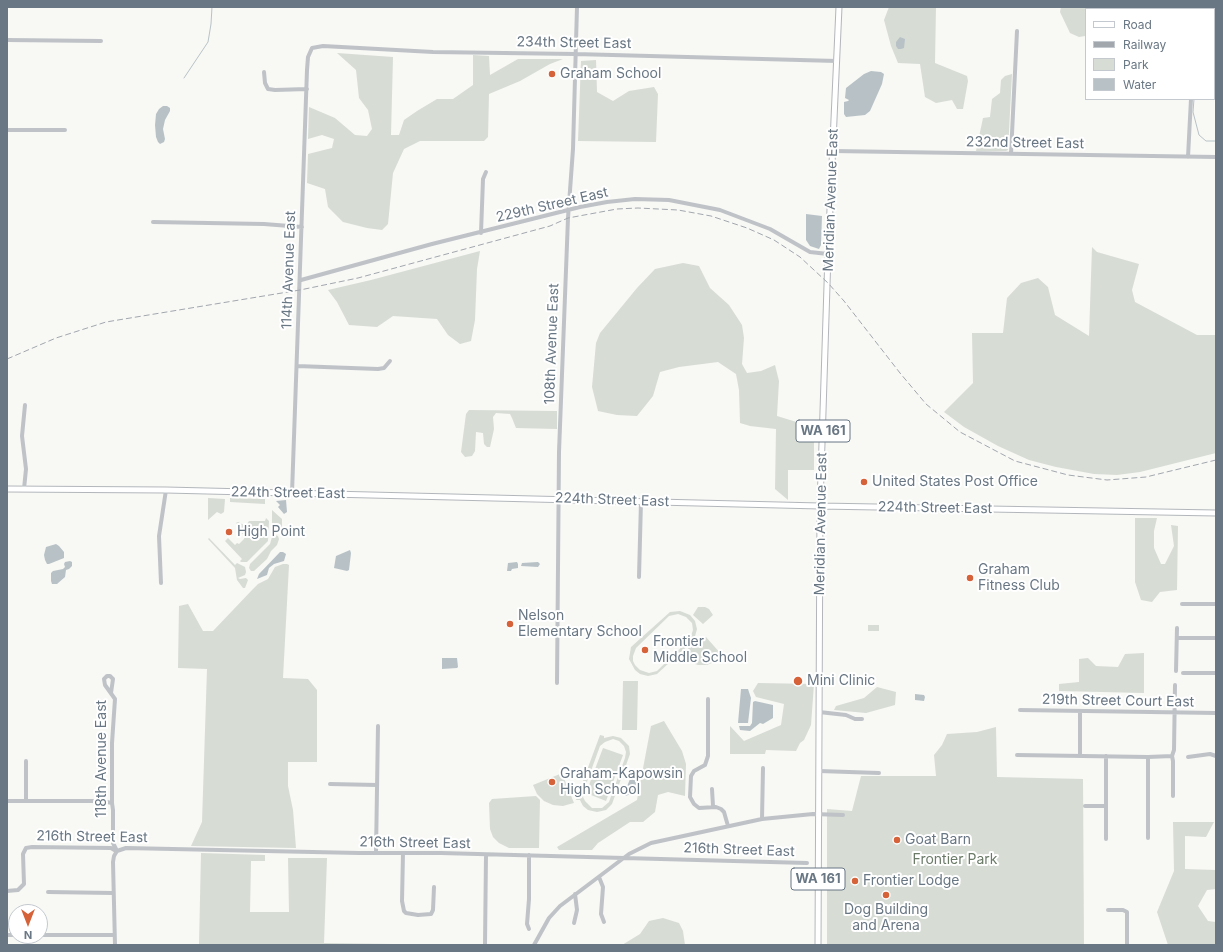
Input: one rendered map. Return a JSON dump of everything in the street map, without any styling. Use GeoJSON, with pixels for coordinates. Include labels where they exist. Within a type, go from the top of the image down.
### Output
{"type":"FeatureCollection","features":[{"type":"Feature","properties":{"kind":"main road","name":"Meridian Avenue East"},"geometry":{"type":"LineString","coordinates":[[818,945],[820,506],[828,254],[839,7]]}},
{"type":"Feature","properties":{"kind":"main road","name":"224th Street East"},"geometry":{"type":"LineString","coordinates":[[7,489],[166,490],[820,506],[1216,513]]}},
{"type":"Feature","properties":{"kind":"street","name":"108th Avenue East"},"geometry":{"type":"LineString","coordinates":[[557,683],[560,420],[573,149],[577,7]]}},
{"type":"Feature","properties":{"kind":"street"},"geometry":{"type":"LineString","coordinates":[[1011,154],[1017,31]]}},
{"type":"Feature","properties":{"kind":"street"},"geometry":{"type":"LineString","coordinates":[[7,40],[101,41]]}},
{"type":"Feature","properties":{"kind":"street","name":"234th Street East"},"geometry":{"type":"LineString","coordinates":[[312,48],[323,46],[433,52],[837,61]]}},
{"type":"Feature","properties":{"kind":"street","name":"114th Avenue East"},"geometry":{"type":"LineString","coordinates":[[292,493],[308,57],[312,48]]}},
{"type":"Feature","properties":{"kind":"street"},"geometry":{"type":"LineString","coordinates":[[264,72],[265,83],[268,88],[275,90],[307,89]]}},
{"type":"Feature","properties":{"kind":"street"},"geometry":{"type":"LineString","coordinates":[[1188,157],[1191,100]]}},
{"type":"Feature","properties":{"kind":"street"},"geometry":{"type":"LineString","coordinates":[[7,130],[65,130]]}},
{"type":"Feature","properties":{"kind":"street","name":"232nd Street East"},"geometry":{"type":"LineString","coordinates":[[833,151],[1216,157]]}},
{"type":"Feature","properties":{"kind":"street"},"geometry":{"type":"LineString","coordinates":[[481,233],[483,179],[486,172]]}},
{"type":"Feature","properties":{"kind":"street","name":"229th Street East"},"geometry":{"type":"LineString","coordinates":[[301,280],[432,244],[569,210],[607,202],[635,199],[689,203],[720,210],[736,215],[780,234],[810,252],[828,254]]}},
{"type":"Feature","properties":{"kind":"street"},"geometry":{"type":"LineString","coordinates":[[153,222],[264,224],[302,227]]}},
{"type":"Feature","properties":{"kind":"street"},"geometry":{"type":"LineString","coordinates":[[297,366],[378,369],[384,368],[390,362]]}},
{"type":"Feature","properties":{"kind":"street"},"geometry":{"type":"LineString","coordinates":[[24,489],[26,469],[22,436],[25,405]]}},
{"type":"Feature","properties":{"kind":"street"},"geometry":{"type":"LineString","coordinates":[[161,583],[159,536],[166,490]]}},
{"type":"Feature","properties":{"kind":"street"},"geometry":{"type":"LineString","coordinates":[[639,577],[641,501]]}},
{"type":"Feature","properties":{"kind":"street"},"geometry":{"type":"LineString","coordinates":[[1182,604],[1216,604]]}},
{"type":"Feature","properties":{"kind":"street"},"geometry":{"type":"LineString","coordinates":[[1176,671],[1177,628]]}},
{"type":"Feature","properties":{"kind":"street"},"geometry":{"type":"LineString","coordinates":[[1177,638],[1216,638]]}},
{"type":"Feature","properties":{"kind":"street"},"geometry":{"type":"LineString","coordinates":[[1183,673],[1216,673]]}},
{"type":"Feature","properties":{"kind":"street"},"geometry":{"type":"LineString","coordinates":[[1173,796],[1172,756],[1174,750],[1175,685]]}},
{"type":"Feature","properties":{"kind":"street","name":"118th Avenue East"},"geometry":{"type":"LineString","coordinates":[[111,693],[115,699],[112,743],[113,843],[117,851],[114,856],[115,945]]}},
{"type":"Feature","properties":{"kind":"street"},"geometry":{"type":"LineString","coordinates":[[708,699],[707,760],[703,767],[692,773],[689,789],[690,797],[694,804],[702,808],[713,806],[721,809],[724,812],[728,826]]}},
{"type":"Feature","properties":{"kind":"street","name":"219th Street Court East"},"geometry":{"type":"LineString","coordinates":[[1020,710],[1216,713]]}},
{"type":"Feature","properties":{"kind":"street"},"geometry":{"type":"LineString","coordinates":[[1080,711],[1080,756]]}},
{"type":"Feature","properties":{"kind":"street"},"geometry":{"type":"LineString","coordinates":[[819,712],[846,714],[855,719],[862,719]]}},
{"type":"Feature","properties":{"kind":"street"},"geometry":{"type":"LineString","coordinates":[[376,853],[378,726]]}},
{"type":"Feature","properties":{"kind":"street"},"geometry":{"type":"LineString","coordinates":[[1188,757],[1210,754],[1216,756]]}},
{"type":"Feature","properties":{"kind":"street"},"geometry":{"type":"LineString","coordinates":[[1017,755],[1172,756]]}},
{"type":"Feature","properties":{"kind":"street"},"geometry":{"type":"LineString","coordinates":[[1106,756],[1106,839]]}},
{"type":"Feature","properties":{"kind":"street"},"geometry":{"type":"LineString","coordinates":[[1148,757],[1148,838]]}},
{"type":"Feature","properties":{"kind":"street"},"geometry":{"type":"LineString","coordinates":[[26,761],[26,801]]}},
{"type":"Feature","properties":{"kind":"street"},"geometry":{"type":"LineString","coordinates":[[762,819],[763,768]]}},
{"type":"Feature","properties":{"kind":"street"},"geometry":{"type":"LineString","coordinates":[[819,771],[879,773]]}},
{"type":"Feature","properties":{"kind":"street"},"geometry":{"type":"LineString","coordinates":[[330,784],[377,785]]}},
{"type":"Feature","properties":{"kind":"street"},"geometry":{"type":"LineString","coordinates":[[712,790],[713,806]]}},
{"type":"Feature","properties":{"kind":"street"},"geometry":{"type":"LineString","coordinates":[[7,801],[112,803]]}},
{"type":"Feature","properties":{"kind":"street"},"geometry":{"type":"LineString","coordinates":[[1085,806],[1105,806]]}},
{"type":"Feature","properties":{"kind":"street"},"geometry":{"type":"LineString","coordinates":[[534,945],[549,918],[560,906],[625,858],[641,848],[657,841],[762,819],[818,813],[843,815]]}},
{"type":"Feature","properties":{"kind":"street","name":"216th Street East"},"geometry":{"type":"LineString","coordinates":[[7,891],[18,890],[24,884],[24,854],[25,850],[32,847],[112,848],[117,851],[126,848],[807,863]]}},
{"type":"Feature","properties":{"kind":"street"},"geometry":{"type":"LineString","coordinates":[[402,853],[402,901],[404,911],[406,913],[418,915],[431,914],[433,910],[434,887]]}},
{"type":"Feature","properties":{"kind":"street"},"geometry":{"type":"LineString","coordinates":[[485,945],[486,855]]}},
{"type":"Feature","properties":{"kind":"street"},"geometry":{"type":"LineString","coordinates":[[529,856],[529,899],[527,924],[529,929]]}},
{"type":"Feature","properties":{"kind":"street"},"geometry":{"type":"LineString","coordinates":[[599,877],[603,887],[601,914],[604,922]]}},
{"type":"Feature","properties":{"kind":"street"},"geometry":{"type":"LineString","coordinates":[[48,892],[114,893]]}},
{"type":"Feature","properties":{"kind":"street"},"geometry":{"type":"LineString","coordinates":[[574,923],[577,910],[575,894]]}},
{"type":"Feature","properties":{"kind":"street"},"geometry":{"type":"LineString","coordinates":[[1108,910],[1123,910],[1127,912],[1127,945]]}},
{"type":"Feature","properties":{"kind":"street"},"geometry":{"type":"LineString","coordinates":[[48,935],[114,935]]}},
{"type":"Feature","properties":{"kind":"green space"},"geometry":{"type":"Polygon","coordinates":[[[889,7],[936,7],[935,63],[967,76],[968,81],[963,109],[957,109],[952,100],[936,103],[925,97],[920,64],[898,63],[891,46],[884,20],[889,7]]]}},
{"type":"Feature","properties":{"kind":"green space"},"geometry":{"type":"Polygon","coordinates":[[[1061,7],[1116,7],[1085,8],[1085,36],[1079,37],[1070,33],[1060,12],[1061,7]]]}},
{"type":"Feature","properties":{"kind":"green space"},"geometry":{"type":"Polygon","coordinates":[[[337,53],[393,57],[391,135],[399,135],[404,120],[417,111],[437,99],[453,99],[473,85],[473,55],[489,56],[490,75],[518,59],[563,59],[550,64],[520,81],[489,94],[488,137],[484,141],[420,141],[404,149],[393,173],[388,224],[382,230],[343,222],[328,207],[325,189],[307,183],[308,154],[332,148],[334,139],[322,135],[308,139],[309,107],[335,118],[355,135],[367,136],[372,129],[368,110],[359,98],[356,70],[337,53]]]}},
{"type":"Feature","properties":{"kind":"green space"},"geometry":{"type":"Polygon","coordinates":[[[596,60],[597,92],[613,101],[629,91],[654,87],[658,94],[656,142],[578,141],[581,61],[596,60]]]}},
{"type":"Feature","properties":{"kind":"green space"},"geometry":{"type":"Polygon","coordinates":[[[1012,74],[1008,150],[976,151],[983,118],[990,117],[992,99],[1000,93],[1001,80],[1005,76],[1012,74]]]}},
{"type":"Feature","properties":{"kind":"green space"},"geometry":{"type":"Polygon","coordinates":[[[1092,247],[1097,252],[1139,264],[1132,290],[1135,302],[1197,335],[1216,335],[1216,453],[1140,472],[1117,475],[1094,474],[1029,460],[998,446],[964,427],[944,412],[973,383],[972,333],[1003,333],[1007,298],[1021,283],[1038,278],[1048,287],[1055,315],[1089,336],[1092,247]]]}},
{"type":"Feature","properties":{"kind":"green space"},"geometry":{"type":"Polygon","coordinates":[[[480,251],[477,269],[475,320],[471,341],[460,344],[448,335],[437,319],[393,316],[377,327],[349,325],[337,302],[328,290],[371,280],[480,251]]]}},
{"type":"Feature","properties":{"kind":"green space"},"geometry":{"type":"Polygon","coordinates":[[[683,263],[699,266],[710,288],[729,305],[742,325],[744,338],[742,364],[747,373],[761,371],[775,365],[779,381],[777,416],[803,424],[814,436],[814,470],[788,470],[788,500],[775,489],[776,429],[750,426],[740,423],[739,390],[736,374],[718,362],[679,367],[660,372],[653,396],[637,416],[617,415],[598,411],[592,387],[596,343],[600,333],[637,288],[655,269],[683,263]]]}},
{"type":"Feature","properties":{"kind":"green space"},"geometry":{"type":"Polygon","coordinates":[[[469,410],[557,411],[557,429],[516,428],[510,414],[496,413],[493,417],[494,429],[490,447],[487,447],[484,444],[483,433],[476,432],[475,451],[472,456],[465,457],[461,452],[466,414],[469,410]]]}},
{"type":"Feature","properties":{"kind":"green space"},"geometry":{"type":"Polygon","coordinates":[[[208,498],[225,499],[224,512],[221,514],[217,512],[208,520],[208,498]]]}},
{"type":"Feature","properties":{"kind":"green space"},"geometry":{"type":"Polygon","coordinates":[[[230,498],[265,499],[265,504],[230,502],[230,498]]]}},
{"type":"Feature","properties":{"kind":"green space"},"geometry":{"type":"Polygon","coordinates":[[[272,510],[282,519],[282,531],[280,532],[275,532],[272,530],[272,510]]]}},
{"type":"Feature","properties":{"kind":"green space"},"geometry":{"type":"Polygon","coordinates":[[[266,518],[269,521],[268,541],[247,562],[241,562],[240,561],[242,559],[225,541],[228,538],[235,545],[237,543],[239,544],[244,539],[245,535],[241,533],[242,530],[236,523],[238,522],[244,525],[249,521],[265,521],[266,518]]]}},
{"type":"Feature","properties":{"kind":"green space"},"geometry":{"type":"Polygon","coordinates":[[[1135,518],[1157,518],[1154,531],[1154,548],[1161,564],[1165,564],[1174,546],[1171,525],[1178,526],[1177,590],[1160,592],[1152,602],[1141,600],[1135,582],[1135,518]]]}},
{"type":"Feature","properties":{"kind":"green space"},"geometry":{"type":"Polygon","coordinates":[[[275,535],[278,536],[279,539],[277,545],[271,551],[267,559],[254,571],[251,571],[249,568],[250,564],[270,544],[272,537],[275,535]]]}},
{"type":"Feature","properties":{"kind":"green space"},"geometry":{"type":"Polygon","coordinates":[[[209,538],[235,565],[237,563],[245,567],[245,575],[238,578],[246,578],[248,580],[245,588],[243,588],[237,580],[235,568],[208,539],[209,538]]]}},
{"type":"Feature","properties":{"kind":"green space"},"geometry":{"type":"Polygon","coordinates":[[[283,564],[289,565],[283,678],[308,679],[317,690],[317,762],[288,762],[288,786],[293,810],[296,848],[191,846],[202,822],[207,669],[178,668],[179,606],[188,604],[203,631],[213,631],[258,584],[268,579],[275,567],[283,564]]]}},
{"type":"Feature","properties":{"kind":"green space"},"geometry":{"type":"Polygon","coordinates":[[[698,607],[705,607],[709,609],[713,615],[703,624],[693,615],[698,607]]]}},
{"type":"Feature","properties":{"kind":"green space"},"geometry":{"type":"Polygon","coordinates":[[[680,611],[690,615],[695,621],[697,629],[694,640],[657,674],[648,676],[640,674],[635,670],[629,659],[631,647],[670,612],[680,611]],[[678,614],[669,616],[636,648],[633,661],[640,670],[649,673],[657,671],[690,639],[693,630],[692,623],[686,617],[678,614]]]}},
{"type":"Feature","properties":{"kind":"green space"},"geometry":{"type":"Polygon","coordinates":[[[868,625],[879,625],[879,631],[868,631],[868,625]]]}},
{"type":"Feature","properties":{"kind":"green space"},"geometry":{"type":"Polygon","coordinates":[[[701,637],[706,637],[721,654],[714,662],[707,665],[698,665],[689,662],[681,655],[701,637]]]}},
{"type":"Feature","properties":{"kind":"green space"},"geometry":{"type":"Polygon","coordinates":[[[1144,653],[1144,693],[1059,691],[1059,684],[1079,682],[1079,659],[1088,658],[1096,666],[1118,667],[1125,654],[1144,653]]]}},
{"type":"Feature","properties":{"kind":"green space"},"geometry":{"type":"Polygon","coordinates":[[[623,681],[638,681],[637,730],[622,730],[623,681]]]}},
{"type":"Feature","properties":{"kind":"green space"},"geometry":{"type":"Polygon","coordinates":[[[758,683],[814,684],[811,725],[804,740],[800,743],[796,751],[766,750],[765,754],[730,754],[730,726],[744,741],[781,725],[784,704],[756,697],[753,691],[758,683]]]}},
{"type":"Feature","properties":{"kind":"green space"},"geometry":{"type":"Polygon","coordinates":[[[877,687],[896,692],[895,705],[866,713],[834,710],[836,706],[864,698],[877,687]]]}},
{"type":"Feature","properties":{"kind":"green space"},"geometry":{"type":"Polygon","coordinates":[[[664,721],[682,751],[686,764],[685,796],[668,792],[658,795],[655,812],[643,822],[630,822],[598,843],[592,850],[559,850],[557,847],[637,800],[651,726],[664,721]]]}},
{"type":"Feature","properties":{"kind":"green space","name":"Frontier Park"},"geometry":{"type":"Polygon","coordinates":[[[996,727],[997,777],[1083,779],[1084,945],[827,945],[827,809],[852,811],[861,776],[936,776],[934,755],[942,745],[947,734],[977,732],[996,727]]]}},
{"type":"Feature","properties":{"kind":"green space"},"geometry":{"type":"Polygon","coordinates":[[[600,735],[604,736],[604,738],[613,736],[621,738],[629,746],[630,754],[612,804],[606,810],[597,812],[588,810],[583,806],[580,800],[576,800],[600,735]],[[613,739],[600,746],[584,790],[583,797],[592,808],[602,808],[609,802],[626,752],[624,746],[619,741],[613,739]]]}},
{"type":"Feature","properties":{"kind":"green space"},"geometry":{"type":"Polygon","coordinates":[[[603,748],[623,755],[606,801],[586,793],[603,748]]]}},
{"type":"Feature","properties":{"kind":"green space"},"geometry":{"type":"Polygon","coordinates":[[[560,774],[563,776],[574,803],[563,806],[553,805],[544,801],[537,794],[533,785],[560,774]]]}},
{"type":"Feature","properties":{"kind":"green space"},"geometry":{"type":"Polygon","coordinates":[[[536,796],[540,800],[539,848],[509,848],[499,843],[493,837],[490,829],[489,803],[492,799],[536,796]]]}},
{"type":"Feature","properties":{"kind":"green space"},"geometry":{"type":"Polygon","coordinates":[[[1173,822],[1214,822],[1206,837],[1185,836],[1185,869],[1216,870],[1216,889],[1207,890],[1198,906],[1208,921],[1216,922],[1216,945],[1168,945],[1157,912],[1174,871],[1173,822]]]}},
{"type":"Feature","properties":{"kind":"green space"},"geometry":{"type":"Polygon","coordinates":[[[201,853],[265,855],[265,861],[251,861],[250,912],[289,912],[288,858],[327,858],[324,943],[463,945],[199,945],[201,853]]]}},
{"type":"Feature","properties":{"kind":"green space"},"geometry":{"type":"Polygon","coordinates":[[[663,918],[679,923],[683,931],[685,945],[622,945],[640,934],[649,921],[663,918]]]}},
{"type":"Feature","properties":{"kind":"water"},"geometry":{"type":"Polygon","coordinates":[[[900,37],[905,39],[904,48],[898,49],[896,42],[900,37]]]}},
{"type":"Feature","properties":{"kind":"water"},"geometry":{"type":"Polygon","coordinates":[[[871,71],[881,72],[884,74],[882,84],[870,111],[865,115],[846,117],[844,114],[844,102],[849,100],[845,98],[846,88],[864,74],[871,71]]]}},
{"type":"Feature","properties":{"kind":"water"},"geometry":{"type":"Polygon","coordinates":[[[163,106],[170,108],[170,111],[165,120],[163,129],[165,139],[164,142],[160,144],[156,137],[155,125],[156,114],[163,106]]]}},
{"type":"Feature","properties":{"kind":"water"},"geometry":{"type":"Polygon","coordinates":[[[806,214],[822,216],[821,245],[819,249],[810,246],[806,240],[806,214]]]}},
{"type":"Feature","properties":{"kind":"water"},"geometry":{"type":"Polygon","coordinates":[[[286,500],[287,512],[284,514],[278,507],[280,505],[276,501],[286,500]]]}},
{"type":"Feature","properties":{"kind":"water"},"geometry":{"type":"Polygon","coordinates":[[[56,544],[64,552],[64,558],[47,564],[44,555],[46,547],[56,544]]]}},
{"type":"Feature","properties":{"kind":"water"},"geometry":{"type":"Polygon","coordinates":[[[350,550],[349,570],[347,571],[334,568],[336,556],[350,550]]]}},
{"type":"Feature","properties":{"kind":"water"},"geometry":{"type":"Polygon","coordinates":[[[280,552],[286,554],[284,561],[274,564],[269,568],[267,575],[257,579],[259,574],[280,552]]]}},
{"type":"Feature","properties":{"kind":"water"},"geometry":{"type":"Polygon","coordinates":[[[65,562],[72,562],[72,566],[66,570],[65,577],[57,584],[52,584],[51,573],[53,571],[63,569],[65,567],[65,562]]]}},
{"type":"Feature","properties":{"kind":"water"},"geometry":{"type":"Polygon","coordinates":[[[517,562],[518,568],[507,571],[508,563],[517,562]]]}},
{"type":"Feature","properties":{"kind":"water"},"geometry":{"type":"Polygon","coordinates":[[[538,562],[540,564],[538,567],[521,566],[522,563],[538,562]]]}},
{"type":"Feature","properties":{"kind":"water"},"geometry":{"type":"Polygon","coordinates":[[[442,658],[457,658],[458,667],[442,669],[442,658]]]}},
{"type":"Feature","properties":{"kind":"water"},"geometry":{"type":"Polygon","coordinates":[[[741,689],[748,689],[751,698],[748,723],[738,723],[741,689]]]}},
{"type":"Feature","properties":{"kind":"water"},"geometry":{"type":"Polygon","coordinates":[[[915,694],[924,695],[924,701],[915,700],[915,694]]]}},
{"type":"Feature","properties":{"kind":"water"},"geometry":{"type":"Polygon","coordinates":[[[755,701],[773,705],[773,718],[763,724],[760,723],[750,731],[740,730],[739,726],[750,726],[752,723],[753,702],[755,701]]]}},
{"type":"Feature","properties":{"kind":"water"},"geometry":{"type":"Polygon","coordinates":[[[634,769],[636,770],[636,791],[626,796],[624,794],[634,769]]]}},
{"type":"Feature","properties":{"kind":"waterway"},"geometry":{"type":"LineString","coordinates":[[184,78],[208,42],[212,7]]}},
{"type":"Feature","properties":{"kind":"waterway"},"geometry":{"type":"LineString","coordinates":[[1194,100],[1193,112],[1199,135],[1206,141],[1216,141]]}},
{"type":"Feature","properties":{"kind":"railway"},"geometry":{"type":"LineString","coordinates":[[7,359],[56,338],[106,322],[300,290],[358,278],[550,226],[568,218],[617,209],[638,208],[678,210],[711,216],[747,228],[774,240],[800,257],[828,283],[844,301],[926,404],[960,432],[1015,461],[1068,475],[1107,480],[1146,477],[1216,460]]}},
{"type":"Feature","properties":{"kind":"place","name":"Graham School"},"geometry":{"type":"Point","coordinates":[552,74]}},
{"type":"Feature","properties":{"kind":"place","name":"United States Post Office"},"geometry":{"type":"Point","coordinates":[864,482]}},
{"type":"Feature","properties":{"kind":"place","name":"High Point"},"geometry":{"type":"Point","coordinates":[229,532]}},
{"type":"Feature","properties":{"kind":"place","name":"Graham Fitness Club"},"geometry":{"type":"Point","coordinates":[970,578]}},
{"type":"Feature","properties":{"kind":"place","name":"Nelson Elementary School"},"geometry":{"type":"Point","coordinates":[510,624]}},
{"type":"Feature","properties":{"kind":"place","name":"Frontier Middle School"},"geometry":{"type":"Point","coordinates":[645,650]}},
{"type":"Feature","properties":{"kind":"place","name":"Mini Clinic"},"geometry":{"type":"Point","coordinates":[798,681]}},
{"type":"Feature","properties":{"kind":"place","name":"Graham-Kapowsin High School"},"geometry":{"type":"Point","coordinates":[552,782]}},
{"type":"Feature","properties":{"kind":"place","name":"Goat Barn"},"geometry":{"type":"Point","coordinates":[897,840]}},
{"type":"Feature","properties":{"kind":"place","name":"Frontier Lodge"},"geometry":{"type":"Point","coordinates":[855,881]}},
{"type":"Feature","properties":{"kind":"place","name":"Dog Building and Arena"},"geometry":{"type":"Point","coordinates":[886,895]}}]}
